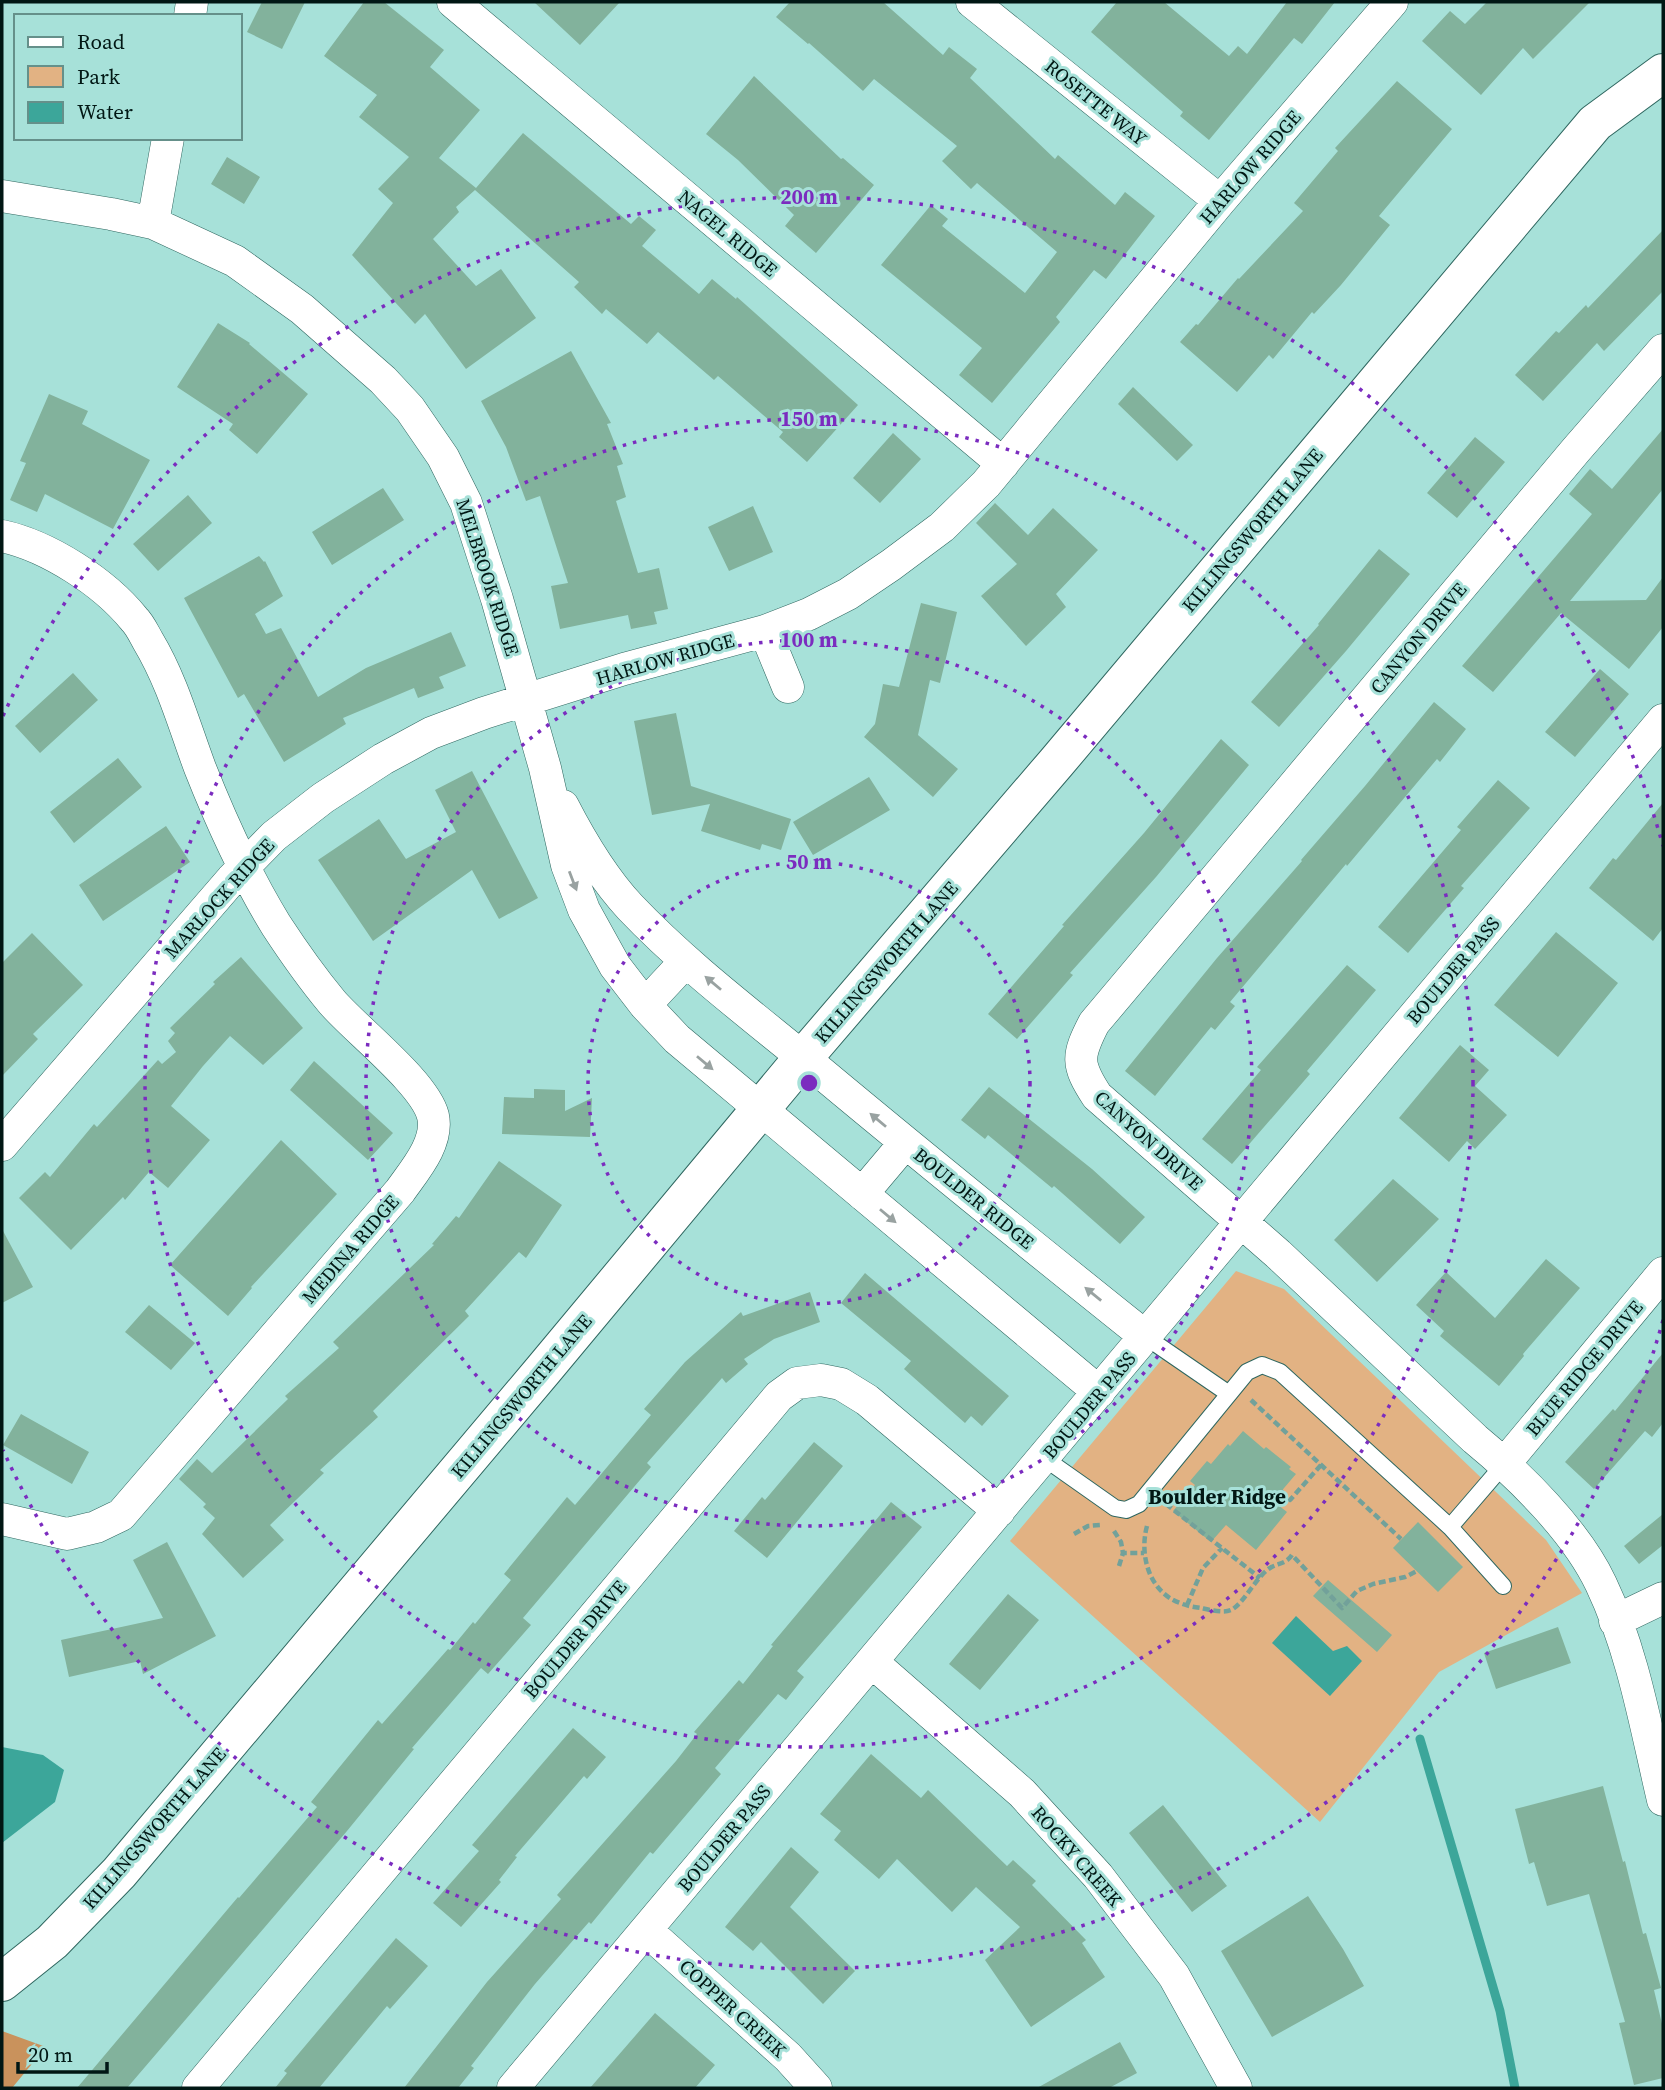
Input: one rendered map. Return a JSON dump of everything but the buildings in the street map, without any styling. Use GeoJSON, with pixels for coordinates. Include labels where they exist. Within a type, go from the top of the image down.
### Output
{"type":"FeatureCollection","features":[{"type":"Feature","properties":{"kind":"street","name":"NAGEL RIDGE"},"geometry":{"type":"LineString","coordinates":[[453,2],[1003,464]]}},
{"type":"Feature","properties":{"kind":"street","name":"ROSETTE WAY"},"geometry":{"type":"LineString","coordinates":[[972,2],[1220,201]]}},
{"type":"Feature","properties":{"kind":"street","name":"HARLOW RIDGE"},"geometry":{"type":"LineString","coordinates":[[526,700],[624,669],[765,631],[809,614],[848,594],[942,527],[986,484],[1220,201],[1392,2]]}},
{"type":"Feature","properties":{"kind":"street","name":"KILLINGSWORTH LANE"},"geometry":{"type":"LineString","coordinates":[[2,1982],[52,1942],[119,1873],[803,1058],[1056,763],[1595,123],[1663,73]]}},
{"type":"Feature","properties":{"kind":"street"},"geometry":{"type":"LineString","coordinates":[[153,223],[168,140]]}},
{"type":"Feature","properties":{"kind":"street","name":"MELBROOK RIDGE"},"geometry":{"type":"LineString","coordinates":[[2,196],[153,223],[235,261],[291,301],[383,380],[410,409],[443,457],[466,503],[497,599],[545,768],[567,865],[584,910],[615,966],[645,1005],[677,1039],[760,1109]]}},
{"type":"Feature","properties":{"kind":"street","name":"CANYON DRIVE"},"geometry":{"type":"LineString","coordinates":[[1663,350],[1094,1023],[1083,1044],[1080,1059],[1084,1077],[1097,1096],[1278,1254],[1475,1439],[1505,1463],[1582,1550],[1601,1584],[1623,1639],[1663,1800]]}},
{"type":"Feature","properties":{"kind":"street","name":"MEDINA RIDGE"},"geometry":{"type":"LineString","coordinates":[[2,536],[55,557],[100,584],[135,620],[157,656],[201,769],[253,885],[278,926],[332,1002],[421,1092],[433,1116],[433,1136],[422,1159],[400,1191],[121,1515],[96,1527],[67,1534],[2,1519]]}},
{"type":"Feature","properties":{"kind":"street"},"geometry":{"type":"LineString","coordinates":[[765,631],[788,687]]}},
{"type":"Feature","properties":{"kind":"street","name":"MARLOCK RIDGE"},"geometry":{"type":"LineString","coordinates":[[2,1145],[244,866],[274,836],[323,798],[383,759],[431,733],[526,700]]}},
{"type":"Feature","properties":{"kind":"street","name":"BOULDER PASS"},"geometry":{"type":"LineString","coordinates":[[513,2088],[1663,720]]}},
{"type":"Feature","properties":{"kind":"street","name":"MELBROOK RIDGE"},"geometry":{"type":"LineString","coordinates":[[545,768],[572,824],[601,870],[629,906],[686,961],[803,1058]]}},
{"type":"Feature","properties":{"kind":"street"},"geometry":{"type":"LineString","coordinates":[[645,1005],[686,961]]}},
{"type":"Feature","properties":{"kind":"street","name":"BOULDER RIDGE"},"geometry":{"type":"LineString","coordinates":[[803,1058],[1146,1337]]}},
{"type":"Feature","properties":{"kind":"street"},"geometry":{"type":"LineString","coordinates":[[760,1109],[1099,1392]]}},
{"type":"Feature","properties":{"kind":"street"},"geometry":{"type":"LineString","coordinates":[[862,1194],[905,1143]]}},
{"type":"Feature","properties":{"kind":"street","name":"BLUE RIDGE DRIVE"},"geometry":{"type":"LineString","coordinates":[[1505,1463],[1663,1273]]}},
{"type":"Feature","properties":{"kind":"street","name":"BOULDER DRIVE"},"geometry":{"type":"LineString","coordinates":[[198,2088],[779,1396],[797,1383],[821,1380],[841,1384],[867,1400],[999,1511]]}},
{"type":"Feature","properties":{"kind":"street"},"geometry":{"type":"LineString","coordinates":[[1615,1620],[1663,1598]]}},
{"type":"Feature","properties":{"kind":"street","name":"ROCKY CREEK"},"geometry":{"type":"LineString","coordinates":[[872,1662],[1022,1794],[1098,1876],[1174,1976],[1237,2088]]}},
{"type":"Feature","properties":{"kind":"street","name":"COPPER CREEK"},"geometry":{"type":"LineString","coordinates":[[646,1930],[788,2057],[816,2088]]}},
{"type":"Feature","properties":{"kind":"lane"},"geometry":{"type":"LineString","coordinates":[[1146,1337],[1229,1394]]}},
{"type":"Feature","properties":{"kind":"lane"},"geometry":{"type":"LineString","coordinates":[[1044,1458],[1115,1508],[1126,1510],[1139,1504],[1247,1372],[1262,1364],[1280,1371],[1450,1527],[1503,1586]]}},
{"type":"Feature","properties":{"kind":"lane"},"geometry":{"type":"LineString","coordinates":[[1450,1527],[1505,1463]]}},
{"type":"Feature","properties":{"kind":"path"},"geometry":{"type":"LineString","coordinates":[[1249,1398],[1401,1539]]}},
{"type":"Feature","properties":{"kind":"path"},"geometry":{"type":"LineString","coordinates":[[1281,1491],[1290,1500],[1321,1465]]}},
{"type":"Feature","properties":{"kind":"path"},"geometry":{"type":"LineString","coordinates":[[1156,1509],[1163,1501],[1260,1578]]}},
{"type":"Feature","properties":{"kind":"path"},"geometry":{"type":"LineString","coordinates":[[1150,1517],[1143,1541],[1144,1553],[1156,1584],[1167,1596],[1179,1603],[1208,1610],[1233,1609],[1271,1567],[1288,1560],[1292,1555],[1342,1608],[1357,1591],[1417,1571]]}},
{"type":"Feature","properties":{"kind":"path"},"geometry":{"type":"LineString","coordinates":[[1074,1534],[1097,1524],[1107,1526],[1117,1533],[1123,1553],[1119,1566]]}},
{"type":"Feature","properties":{"kind":"path"},"geometry":{"type":"LineString","coordinates":[[1187,1605],[1203,1568],[1222,1548]]}},
{"type":"Feature","properties":{"kind":"path"},"geometry":{"type":"LineString","coordinates":[[1123,1553],[1144,1553]]}},
{"type":"Feature","properties":{"kind":"green space"},"geometry":{"type":"Polygon","coordinates":[[[1236,1271],[1284,1289],[1546,1540],[1582,1593],[1439,1672],[1320,1822],[1010,1541],[1236,1271]]]}},
{"type":"Feature","properties":{"kind":"shaded area"},"geometry":{"type":"Polygon","coordinates":[[[2,2031],[46,2047],[12,2088],[2,2088],[2,2031]]]}},
{"type":"Feature","properties":{"kind":"water"},"geometry":{"type":"Polygon","coordinates":[[[1296,1616],[1333,1651],[1347,1646],[1362,1661],[1330,1696],[1272,1643],[1296,1616]]]}},
{"type":"Feature","properties":{"kind":"water"},"geometry":{"type":"Polygon","coordinates":[[[2,1747],[43,1755],[64,1770],[55,1802],[2,1843],[2,1747]]]}},
{"type":"Feature","properties":{"kind":"waterway"},"geometry":{"type":"LineString","coordinates":[[1420,1739],[1500,2011],[1515,2088]]}},
{"type":"Feature","properties":{"kind":"district","name":"Boulder Ridge"},"geometry":{"type":"Point","coordinates":[1217,1497]}}]}
